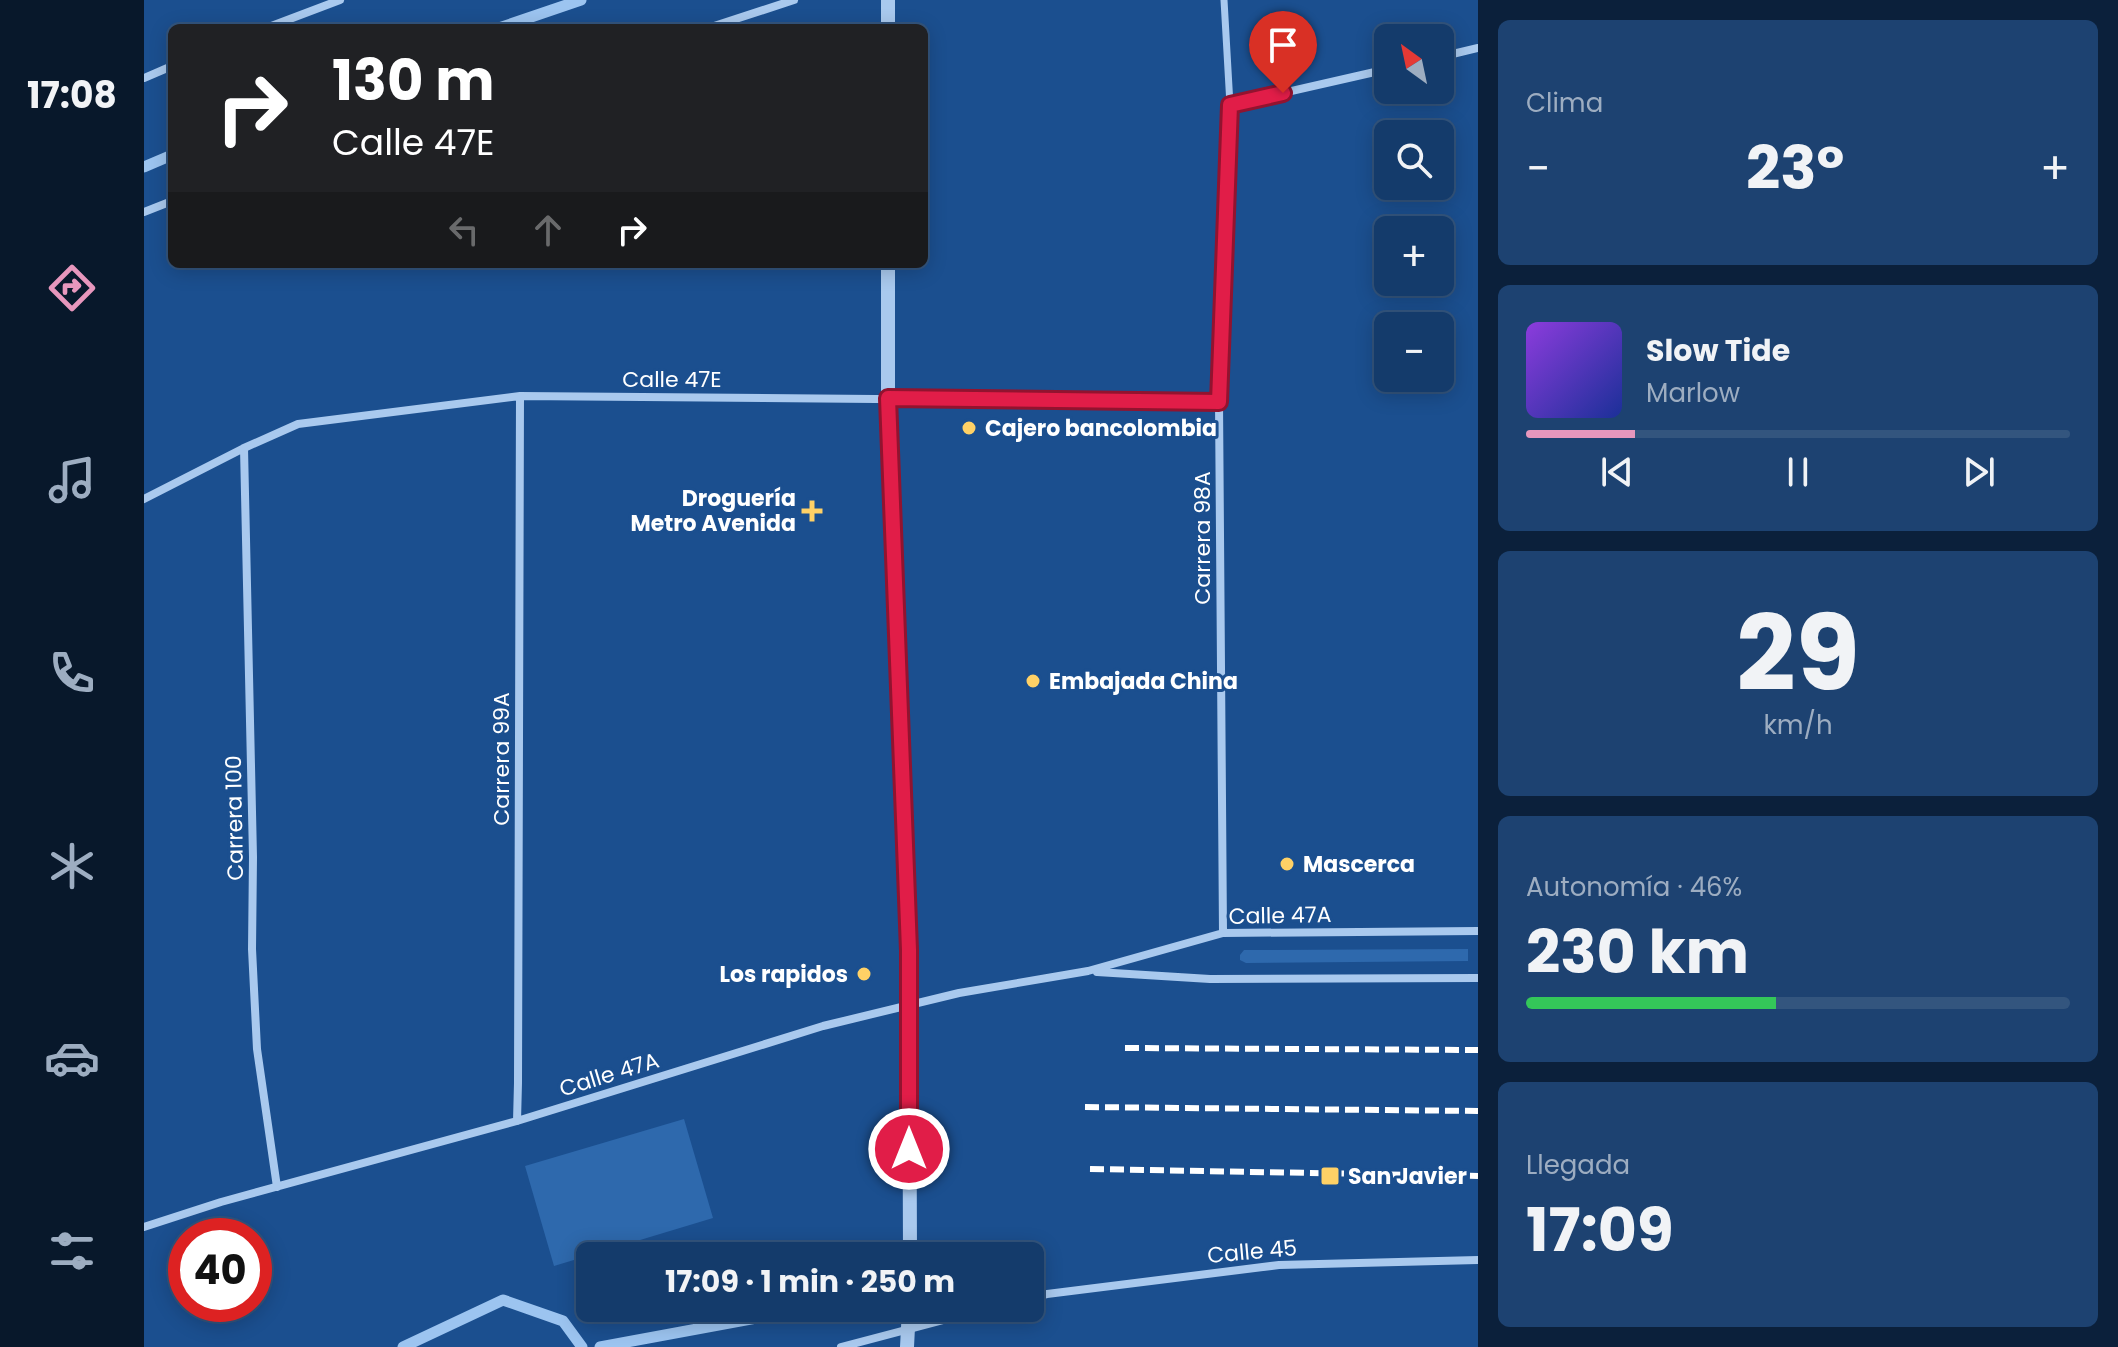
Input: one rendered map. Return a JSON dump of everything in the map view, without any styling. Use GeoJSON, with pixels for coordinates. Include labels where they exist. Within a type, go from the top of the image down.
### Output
{"type":"FeatureCollection","features":[{"type":"Feature","properties":{"kind":"street"},"geometry":{"type":"LineString","coordinates":[[277,24],[340,0]]}},
{"type":"Feature","properties":{"kind":"street"},"geometry":{"type":"LineString","coordinates":[[720,24],[794,0]]}},
{"type":"Feature","properties":{"kind":"street"},"geometry":{"type":"LineString","coordinates":[[888,0],[888,24]]}},
{"type":"Feature","properties":{"kind":"street","name":"Carrera 98A"},"geometry":{"type":"LineString","coordinates":[[1223,933],[1219,402],[1230,105],[1224,0]]}},
{"type":"Feature","properties":{"kind":"street"},"geometry":{"type":"LineString","coordinates":[[1454,54],[1478,48]]}},
{"type":"Feature","properties":{"kind":"street"},"geometry":{"type":"LineString","coordinates":[[144,78],[168,68]]}},
{"type":"Feature","properties":{"kind":"street"},"geometry":{"type":"LineString","coordinates":[[1230,105],[1374,72]]}},
{"type":"Feature","properties":{"kind":"street"},"geometry":{"type":"LineString","coordinates":[[144,212],[168,203]]}},
{"type":"Feature","properties":{"kind":"street"},"geometry":{"type":"LineString","coordinates":[[888,268],[888,398],[909,950],[910,1242]]}},
{"type":"Feature","properties":{"kind":"street","name":"Calle 47E"},"geometry":{"type":"LineString","coordinates":[[144,499],[298,424],[520,396],[1219,402]]}},
{"type":"Feature","properties":{"kind":"street","name":"Carrera 99A"},"geometry":{"type":"LineString","coordinates":[[517,1121],[520,396]]}},
{"type":"Feature","properties":{"kind":"street","name":"Carrera 100"},"geometry":{"type":"LineString","coordinates":[[244,448],[253,857],[252,949],[257,1049],[277,1187]]}},
{"type":"Feature","properties":{"kind":"street","name":"Calle 47A"},"geometry":{"type":"LineString","coordinates":[[144,1227],[221,1202],[517,1121],[823,1026],[959,993],[1088,971],[1223,933],[1478,931]]}},
{"type":"Feature","properties":{"kind":"street","name":"Calle 47A"},"geometry":{"type":"LineString","coordinates":[[1088,971],[1210,979],[1478,978]]}},
{"type":"Feature","properties":{"kind":"street","name":"Calle 45"},"geometry":{"type":"LineString","coordinates":[[1044,1295],[1279,1265],[1478,1260]]}},
{"type":"Feature","properties":{"kind":"street"},"geometry":{"type":"LineString","coordinates":[[907,1347],[908,1322]]}},
{"type":"Feature","properties":{"kind":"street"},"geometry":{"type":"LineString","coordinates":[[841,1347],[935,1322]]}},
{"type":"Feature","properties":{"kind":"shaded area"},"geometry":{"type":"Polygon","coordinates":[[[1468,949],[1468,961],[1246,963],[1240,960],[1244,950],[1468,949]]]}},
{"type":"Feature","properties":{"kind":"shaded area"},"geometry":{"type":"Polygon","coordinates":[[[684,1119],[713,1218],[634,1242],[576,1242],[576,1259],[554,1266],[525,1166],[684,1119]]]}},
{"type":"Feature","properties":{"kind":"waterway"},"geometry":{"type":"LineString","coordinates":[[511,24],[581,0]]}},
{"type":"Feature","properties":{"kind":"waterway"},"geometry":{"type":"LineString","coordinates":[[144,167],[168,157]]}},
{"type":"Feature","properties":{"kind":"waterway"},"geometry":{"type":"LineString","coordinates":[[403,1347],[503,1300],[563,1321],[582,1347]]}},
{"type":"Feature","properties":{"kind":"waterway"},"geometry":{"type":"LineString","coordinates":[[600,1347],[735,1322]]}},
{"type":"Feature","properties":{"kind":"railway"},"geometry":{"type":"LineString","coordinates":[[1125,1048],[1478,1050]]}},
{"type":"Feature","properties":{"kind":"railway"},"geometry":{"type":"LineString","coordinates":[[1085,1107],[1478,1111]]}},
{"type":"Feature","properties":{"kind":"railway"},"geometry":{"type":"LineString","coordinates":[[1090,1169],[1478,1176]]}},
{"type":"Feature","properties":{"kind":"place","name":"Cajero bancolombia"},"geometry":{"type":"Point","coordinates":[969,428]}},
{"type":"Feature","properties":{"kind":"place","name":"Droguería Metro Avenida"},"geometry":{"type":"Point","coordinates":[812,511]}},
{"type":"Feature","properties":{"kind":"place","name":"Embajada China"},"geometry":{"type":"Point","coordinates":[1033,681]}},
{"type":"Feature","properties":{"kind":"place","name":"Mascerca"},"geometry":{"type":"Point","coordinates":[1287,864]}},
{"type":"Feature","properties":{"kind":"place","name":"Los rapidos"},"geometry":{"type":"Point","coordinates":[864,974]}},
{"type":"Feature","properties":{"kind":"place","name":"San Javier"},"geometry":{"type":"Point","coordinates":[1330,1176]}},
{"type":"Feature","properties":{"kind":"route"},"geometry":{"type":"LineString","coordinates":[[909,1149],[909,950],[888,398],[1219,402],[1230,105],[1283,93]]}}]}
